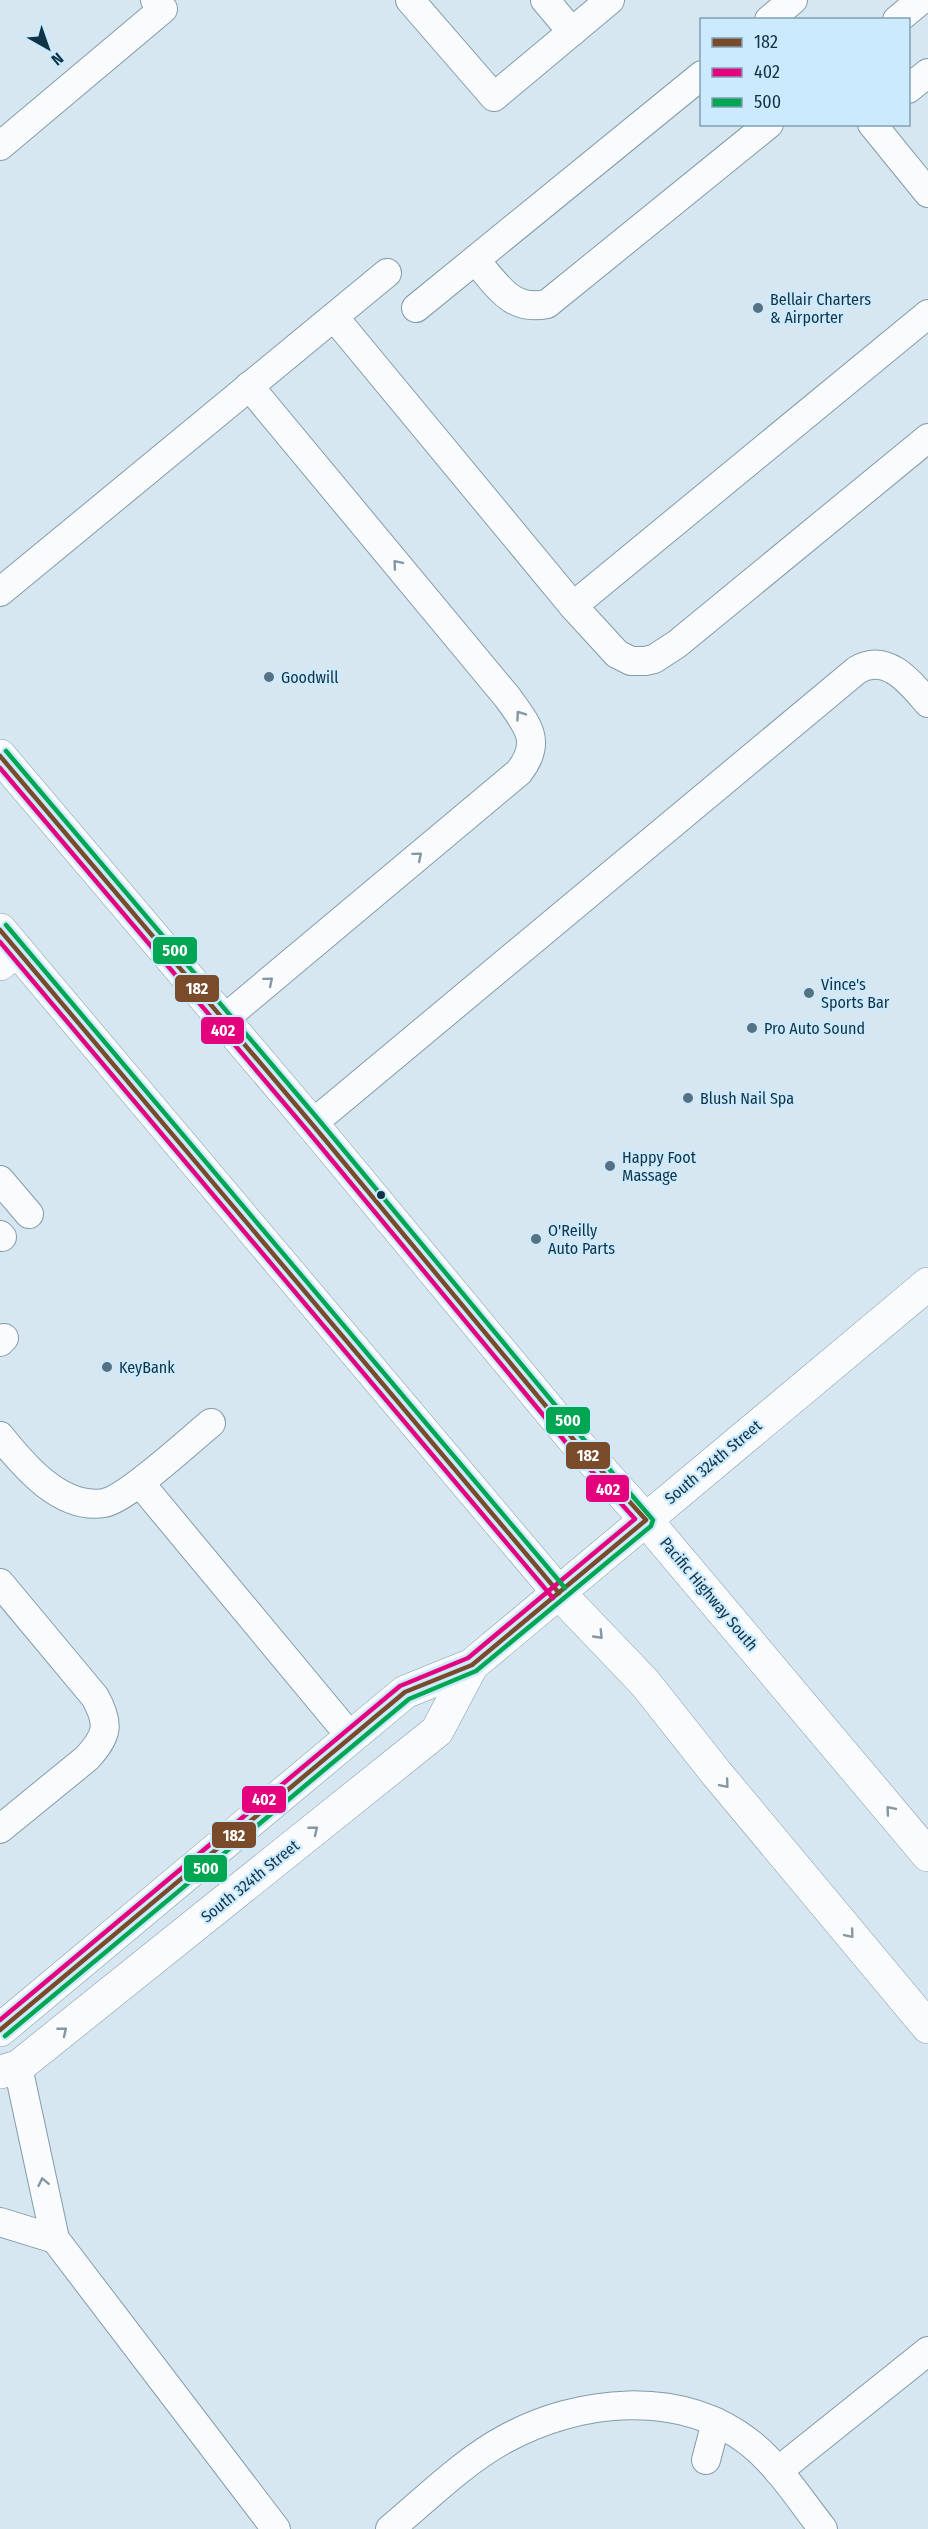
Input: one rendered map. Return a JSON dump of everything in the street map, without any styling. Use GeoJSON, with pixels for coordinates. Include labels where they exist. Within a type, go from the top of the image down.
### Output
{"type":"FeatureCollection","features":[{"type":"Feature","properties":{"kind":"main road","name":"Pacific Highway South"},"geometry":{"type":"LineString","coordinates":[[0,756],[224,1019],[574,1440],[646,1520],[928,1855]]}},
{"type":"Feature","properties":{"kind":"main road"},"geometry":{"type":"LineString","coordinates":[[6,948],[559,1593],[645,1683],[717,1774],[928,2027]]}},
{"type":"Feature","properties":{"kind":"main road","name":"South 324th Street"},"geometry":{"type":"LineString","coordinates":[[0,2030],[405,1692],[472,1665],[928,1284]]}},
{"type":"Feature","properties":{"kind":"main road","name":"South 324th Street"},"geometry":{"type":"LineString","coordinates":[[9,2070],[437,1731],[472,1665]]}},
{"type":"Feature","properties":{"kind":"lane"},"geometry":{"type":"LineString","coordinates":[[0,146],[163,9],[155,0]]}},
{"type":"Feature","properties":{"kind":"lane"},"geometry":{"type":"LineString","coordinates":[[410,0],[494,97],[610,0]]}},
{"type":"Feature","properties":{"kind":"lane"},"geometry":{"type":"LineString","coordinates":[[545,0],[572,32]]}},
{"type":"Feature","properties":{"kind":"lane"},"geometry":{"type":"LineString","coordinates":[[899,18],[921,0]]}},
{"type":"Feature","properties":{"kind":"lane"},"geometry":{"type":"LineString","coordinates":[[910,88],[928,73]]}},
{"type":"Feature","properties":{"kind":"lane"},"geometry":{"type":"LineString","coordinates":[[416,308],[700,77]]}},
{"type":"Feature","properties":{"kind":"lane"},"geometry":{"type":"LineString","coordinates":[[475,260],[510,299],[529,306],[547,303],[767,126]]}},
{"type":"Feature","properties":{"kind":"lane"},"geometry":{"type":"LineString","coordinates":[[874,126],[928,193]]}},
{"type":"Feature","properties":{"kind":"lane"},"geometry":{"type":"LineString","coordinates":[[0,592],[387,273]]}},
{"type":"Feature","properties":{"kind":"lane"},"geometry":{"type":"LineString","coordinates":[[573,606],[928,314]]}},
{"type":"Feature","properties":{"kind":"lane"},"geometry":{"type":"LineString","coordinates":[[334,317],[573,606],[617,654],[635,662],[654,659],[677,644],[928,438]]}},
{"type":"Feature","properties":{"kind":"lane"},"geometry":{"type":"LineString","coordinates":[[224,1019],[519,772],[526,763],[532,745],[528,726],[508,698],[249,386]]}},
{"type":"Feature","properties":{"kind":"lane"},"geometry":{"type":"LineString","coordinates":[[312,1124],[857,670],[880,664],[892,668],[899,672],[928,703]]}},
{"type":"Feature","properties":{"kind":"lane"},"geometry":{"type":"LineString","coordinates":[[0,1180],[29,1214]]}},
{"type":"Feature","properties":{"kind":"lane"},"geometry":{"type":"LineString","coordinates":[[0,1436],[25,1465],[54,1490],[77,1501],[104,1503],[140,1483],[211,1423]]}},
{"type":"Feature","properties":{"kind":"lane"},"geometry":{"type":"LineString","coordinates":[[140,1483],[351,1737]]}},
{"type":"Feature","properties":{"kind":"lane"},"geometry":{"type":"LineString","coordinates":[[0,1583],[95,1697],[102,1710],[106,1729],[99,1745],[87,1758],[0,1829]]}},
{"type":"Feature","properties":{"kind":"lane"},"geometry":{"type":"LineString","coordinates":[[9,2070],[55,2239],[276,2529]]}},
{"type":"Feature","properties":{"kind":"lane"},"geometry":{"type":"LineString","coordinates":[[0,2222],[55,2239]]}},
{"type":"Feature","properties":{"kind":"lane"},"geometry":{"type":"LineString","coordinates":[[778,2471],[928,2351]]}},
{"type":"Feature","properties":{"kind":"lane"},"geometry":{"type":"LineString","coordinates":[[390,2529],[484,2453],[510,2436],[551,2418],[582,2410],[626,2405],[663,2407],[694,2413],[716,2422],[749,2442],[778,2471],[823,2529]]}},
{"type":"Feature","properties":{"kind":"lane"},"geometry":{"type":"LineString","coordinates":[[706,2460],[716,2422]]}},
{"type":"Feature","properties":{"kind":"transit line","name":"500"},"geometry":{"type":"LineString","coordinates":[[5,2036],[409,1699],[476,1671],[651,1526],[653,1520],[318,1119],[6,751]]}},
{"type":"Feature","properties":{"kind":"transit line","name":"182"},"geometry":{"type":"LineString","coordinates":[[0,756],[312,1124],[574,1440],[646,1520],[472,1665],[405,1692],[0,2030]]}},
{"type":"Feature","properties":{"kind":"transit line","name":"402"},"geometry":{"type":"LineString","coordinates":[[0,768],[306,1129],[568,1445],[635,1519],[468,1658],[400,1686],[0,2020]]}},
{"type":"Feature","properties":{"kind":"transit line","name":"500"},"geometry":{"type":"LineString","coordinates":[[6,925],[565,1588]]}},
{"type":"Feature","properties":{"kind":"transit line","name":"182"},"geometry":{"type":"LineString","coordinates":[[0,930],[559,1593]]}},
{"type":"Feature","properties":{"kind":"transit line","name":"402"},"geometry":{"type":"LineString","coordinates":[[0,942],[553,1598]]}},
{"type":"Feature","properties":{"kind":"place","name":"Bellair Charters & Airporter"},"geometry":{"type":"Point","coordinates":[758,308]}},
{"type":"Feature","properties":{"kind":"place","name":"Goodwill"},"geometry":{"type":"Point","coordinates":[269,677]}},
{"type":"Feature","properties":{"kind":"place","name":"Vince's Sports Bar"},"geometry":{"type":"Point","coordinates":[809,993]}},
{"type":"Feature","properties":{"kind":"place","name":"Pro Auto Sound"},"geometry":{"type":"Point","coordinates":[752,1028]}},
{"type":"Feature","properties":{"kind":"place","name":"Blush Nail Spa"},"geometry":{"type":"Point","coordinates":[688,1098]}},
{"type":"Feature","properties":{"kind":"place","name":"Happy Foot Massage"},"geometry":{"type":"Point","coordinates":[610,1166]}},
{"type":"Feature","properties":{"kind":"place","name":"O'Reilly Auto Parts"},"geometry":{"type":"Point","coordinates":[536,1239]}},
{"type":"Feature","properties":{"kind":"place","name":"KeyBank"},"geometry":{"type":"Point","coordinates":[107,1367]}}]}
